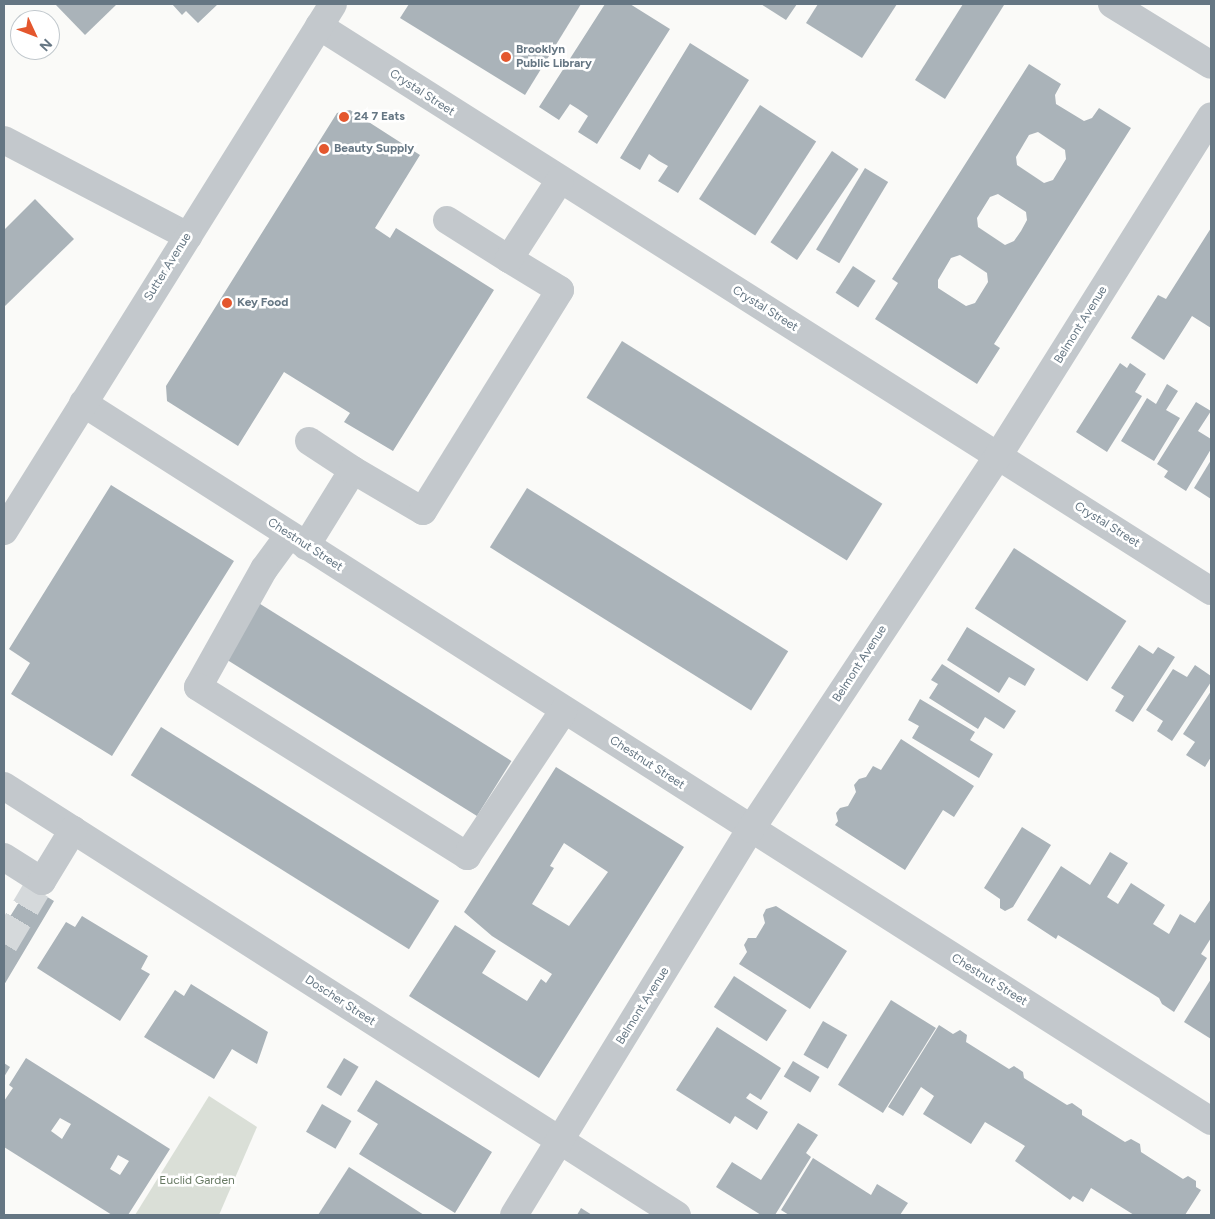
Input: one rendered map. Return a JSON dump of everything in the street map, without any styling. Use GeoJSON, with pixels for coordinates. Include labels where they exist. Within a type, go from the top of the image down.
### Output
{"type":"FeatureCollection","features":[{"type":"Feature","properties":{"kind":"street","name":"Sutter Avenue"},"geometry":{"type":"LineString","coordinates":[[4,531],[333,4]]}},
{"type":"Feature","properties":{"kind":"street"},"geometry":{"type":"LineString","coordinates":[[1112,4],[1211,65]]}},
{"type":"Feature","properties":{"kind":"street","name":"Crystal Street"},"geometry":{"type":"LineString","coordinates":[[319,26],[1211,590]]}},
{"type":"Feature","properties":{"kind":"street","name":"Belmont Avenue"},"geometry":{"type":"LineString","coordinates":[[514,1215],[751,829],[998,456],[1211,116]]}},
{"type":"Feature","properties":{"kind":"street"},"geometry":{"type":"LineString","coordinates":[[4,140],[188,236]]}},
{"type":"Feature","properties":{"kind":"street"},"geometry":{"type":"LineString","coordinates":[[509,259],[560,180]]}},
{"type":"Feature","properties":{"kind":"street"},"geometry":{"type":"LineString","coordinates":[[309,441],[423,512],[560,290],[447,220]]}},
{"type":"Feature","properties":{"kind":"street","name":"Chestnut Street"},"geometry":{"type":"LineString","coordinates":[[83,403],[1211,1121]]}},
{"type":"Feature","properties":{"kind":"street"},"geometry":{"type":"LineString","coordinates":[[353,470],[298,541],[264,569],[198,687],[467,856],[564,710]]}},
{"type":"Feature","properties":{"kind":"street","name":"Doscher Street"},"geometry":{"type":"LineString","coordinates":[[4,786],[677,1215]]}},
{"type":"Feature","properties":{"kind":"street"},"geometry":{"type":"LineString","coordinates":[[4,857],[39,885],[73,830]]}},
{"type":"Feature","properties":{"kind":"green space","name":"Euclid Garden"},"geometry":{"type":"Polygon","coordinates":[[[209,1096],[257,1127],[219,1215],[135,1215],[209,1096]]]}},
{"type":"Feature","properties":{"kind":"building"},"geometry":{"type":"Polygon","coordinates":[[[55,4],[117,4],[85,35],[55,4]]]}},
{"type":"Feature","properties":{"kind":"building"},"geometry":{"type":"Polygon","coordinates":[[[172,4],[218,4],[198,23],[186,11],[182,15],[172,4]]]}},
{"type":"Feature","properties":{"kind":"building","name":"Brooklyn Public Library"},"geometry":{"type":"Polygon","coordinates":[[[409,4],[581,4],[525,95],[400,18],[409,4]]]}},
{"type":"Feature","properties":{"kind":"building"},"geometry":{"type":"Polygon","coordinates":[[[605,4],[630,4],[670,29],[597,144],[578,132],[588,116],[578,109],[570,104],[559,120],[539,107],[605,4]]]}},
{"type":"Feature","properties":{"kind":"building"},"geometry":{"type":"Polygon","coordinates":[[[761,4],[797,4],[786,20],[761,4]]]}},
{"type":"Feature","properties":{"kind":"building"},"geometry":{"type":"Polygon","coordinates":[[[818,4],[897,4],[862,58],[806,23],[818,4]]]}},
{"type":"Feature","properties":{"kind":"building"},"geometry":{"type":"Polygon","coordinates":[[[963,4],[1004,5],[945,99],[915,80],[963,4]]]}},
{"type":"Feature","properties":{"kind":"building"},"geometry":{"type":"Polygon","coordinates":[[[690,43],[749,80],[678,193],[658,181],[668,166],[649,154],[640,170],[620,158],[690,43]]]}},
{"type":"Feature","properties":{"kind":"building"},"geometry":{"type":"Polygon","coordinates":[[[1029,64],[1061,84],[1055,95],[1056,104],[1084,121],[1092,118],[1099,108],[1131,128],[994,344],[1000,348],[977,384],[875,319],[898,283],[892,279],[1029,64]],[[1038,132],[1029,135],[1016,157],[1017,165],[1044,183],[1053,180],[1066,159],[1065,150],[1038,132]],[[998,194],[990,197],[977,218],[978,227],[1005,245],[1014,241],[1021,231],[1027,220],[1026,212],[998,194]],[[960,255],[951,258],[938,280],[938,288],[966,306],[975,303],[988,282],[987,273],[960,255]]]}},
{"type":"Feature","properties":{"kind":"building"},"geometry":{"type":"Polygon","coordinates":[[[760,105],[816,141],[755,235],[699,199],[760,105]]]}},
{"type":"Feature","properties":{"kind":"building"},"geometry":{"type":"Polygon","coordinates":[[[350,110],[420,155],[375,228],[390,238],[396,228],[494,290],[393,451],[344,422],[350,413],[284,372],[238,446],[167,401],[166,386],[337,113],[350,110]]]}},
{"type":"Feature","properties":{"kind":"building"},"geometry":{"type":"Polygon","coordinates":[[[832,151],[859,169],[797,260],[770,242],[832,151]]]}},
{"type":"Feature","properties":{"kind":"building"},"geometry":{"type":"Polygon","coordinates":[[[865,168],[888,182],[839,263],[816,249],[865,168]]]}},
{"type":"Feature","properties":{"kind":"building"},"geometry":{"type":"Polygon","coordinates":[[[35,199],[74,239],[4,307],[4,230],[35,199]]]}},
{"type":"Feature","properties":{"kind":"building"},"geometry":{"type":"Polygon","coordinates":[[[1211,228],[1211,328],[1192,316],[1164,360],[1131,338],[1158,295],[1166,299],[1211,228]]]}},
{"type":"Feature","properties":{"kind":"building"},"geometry":{"type":"Polygon","coordinates":[[[853,266],[876,281],[858,308],[836,293],[853,266]]]}},
{"type":"Feature","properties":{"kind":"building"},"geometry":{"type":"Polygon","coordinates":[[[622,341],[882,504],[847,561],[586,398],[622,341]]]}},
{"type":"Feature","properties":{"kind":"building"},"geometry":{"type":"Polygon","coordinates":[[[1120,363],[1127,368],[1130,363],[1146,374],[1135,392],[1142,396],[1107,452],[1076,432],[1120,363]]]}},
{"type":"Feature","properties":{"kind":"building"},"geometry":{"type":"Polygon","coordinates":[[[1167,384],[1178,391],[1166,410],[1180,418],[1154,461],[1121,441],[1147,398],[1156,404],[1167,384]]]}},
{"type":"Feature","properties":{"kind":"building"},"geometry":{"type":"Polygon","coordinates":[[[1196,402],[1211,411],[1198,431],[1211,439],[1211,449],[1186,491],[1164,477],[1168,471],[1157,464],[1196,402]]]}},
{"type":"Feature","properties":{"kind":"building"},"geometry":{"type":"Polygon","coordinates":[[[1211,460],[1211,499],[1194,488],[1211,460]]]}},
{"type":"Feature","properties":{"kind":"building"},"geometry":{"type":"Polygon","coordinates":[[[111,485],[234,561],[112,756],[11,694],[30,663],[9,649],[111,485]]]}},
{"type":"Feature","properties":{"kind":"building"},"geometry":{"type":"Polygon","coordinates":[[[527,488],[788,651],[751,711],[490,547],[527,488]]]}},
{"type":"Feature","properties":{"kind":"building"},"geometry":{"type":"Polygon","coordinates":[[[1014,548],[1126,621],[1087,681],[975,608],[1014,548]]]}},
{"type":"Feature","properties":{"kind":"building"},"geometry":{"type":"Polygon","coordinates":[[[257,602],[511,761],[477,816],[223,657],[257,602]]]}},
{"type":"Feature","properties":{"kind":"building"},"geometry":{"type":"Polygon","coordinates":[[[967,627],[1035,669],[1025,686],[1009,677],[999,693],[947,660],[967,627]]]}},
{"type":"Feature","properties":{"kind":"building"},"geometry":{"type":"Polygon","coordinates":[[[1139,645],[1153,654],[1158,647],[1175,657],[1133,722],[1115,711],[1124,696],[1111,688],[1139,645]]]}},
{"type":"Feature","properties":{"kind":"building"},"geometry":{"type":"Polygon","coordinates":[[[942,664],[1016,711],[1004,729],[985,717],[978,729],[929,698],[938,684],[931,680],[942,664]]]}},
{"type":"Feature","properties":{"kind":"building"},"geometry":{"type":"Polygon","coordinates":[[[1195,665],[1211,676],[1211,682],[1172,741],[1157,731],[1163,721],[1146,710],[1173,669],[1187,677],[1195,665]]]}},
{"type":"Feature","properties":{"kind":"building"},"geometry":{"type":"Polygon","coordinates":[[[1211,691],[1211,757],[1205,767],[1186,755],[1195,742],[1183,734],[1211,691]]]}},
{"type":"Feature","properties":{"kind":"building"},"geometry":{"type":"Polygon","coordinates":[[[920,699],[975,732],[970,740],[993,754],[979,778],[912,738],[919,726],[908,720],[920,699]]]}},
{"type":"Feature","properties":{"kind":"building"},"geometry":{"type":"Polygon","coordinates":[[[161,727],[439,901],[409,949],[131,775],[161,727]]]}},
{"type":"Feature","properties":{"kind":"building"},"geometry":{"type":"Polygon","coordinates":[[[901,739],[974,786],[954,817],[943,810],[905,870],[835,825],[838,821],[836,813],[840,808],[848,806],[856,792],[854,785],[859,779],[866,777],[873,766],[881,770],[901,739]]]}},
{"type":"Feature","properties":{"kind":"building"},"geometry":{"type":"Polygon","coordinates":[[[556,767],[684,847],[539,1078],[409,996],[455,925],[496,951],[482,973],[527,1001],[541,979],[546,983],[552,974],[492,936],[464,912],[556,767]],[[564,843],[550,866],[554,868],[532,904],[569,926],[608,872],[564,843]]]}},
{"type":"Feature","properties":{"kind":"building"},"geometry":{"type":"Polygon","coordinates":[[[1022,827],[1051,845],[1013,907],[1005,911],[1000,908],[1000,899],[984,888],[1022,827]]]}},
{"type":"Feature","properties":{"kind":"building"},"geometry":{"type":"Polygon","coordinates":[[[1110,852],[1128,863],[1107,897],[1118,904],[1131,883],[1165,905],[1153,924],[1169,934],[1180,914],[1195,923],[1211,899],[1211,938],[1201,954],[1207,958],[1174,1012],[1162,1004],[1159,998],[1058,935],[1056,939],[1027,920],[1061,866],[1090,885],[1110,852]]]}},
{"type":"Feature","properties":{"kind":"building"},"geometry":{"type":"Polygon","coordinates":[[[29,886],[54,901],[4,985],[4,922],[6,923],[29,886]]]}},
{"type":"Feature","properties":{"kind":"building"},"geometry":{"type":"Polygon","coordinates":[[[776,906],[847,951],[810,1009],[739,964],[747,952],[744,945],[748,938],[756,938],[765,923],[763,915],[766,909],[776,906]]]}},
{"type":"Feature","properties":{"kind":"building"},"geometry":{"type":"Polygon","coordinates":[[[82,916],[148,956],[141,969],[150,974],[120,1021],[37,968],[66,922],[75,927],[82,916]]]}},
{"type":"Feature","properties":{"kind":"building"},"geometry":{"type":"Polygon","coordinates":[[[734,976],[787,1010],[767,1041],[714,1007],[734,976]]]}},
{"type":"Feature","properties":{"kind":"building"},"geometry":{"type":"Polygon","coordinates":[[[1211,979],[1211,1039],[1184,1022],[1211,979]]]}},
{"type":"Feature","properties":{"kind":"building"},"geometry":{"type":"Polygon","coordinates":[[[191,984],[268,1032],[257,1064],[232,1049],[214,1079],[144,1037],[175,990],[184,996],[191,984]]]}},
{"type":"Feature","properties":{"kind":"building"},"geometry":{"type":"Polygon","coordinates":[[[891,1000],[936,1028],[883,1113],[838,1085],[891,1000]]]}},
{"type":"Feature","properties":{"kind":"building"},"geometry":{"type":"Polygon","coordinates":[[[823,1021],[847,1035],[828,1069],[804,1055],[823,1021]]]}},
{"type":"Feature","properties":{"kind":"building"},"geometry":{"type":"Polygon","coordinates":[[[939,1025],[953,1034],[960,1030],[967,1035],[966,1042],[1009,1069],[1014,1066],[1023,1072],[1024,1078],[1067,1105],[1072,1103],[1082,1110],[1082,1115],[1125,1142],[1131,1139],[1140,1144],[1141,1152],[1183,1179],[1188,1176],[1196,1181],[1196,1187],[1201,1190],[1185,1215],[1134,1215],[1091,1188],[1083,1202],[1073,1196],[1070,1200],[1015,1161],[1025,1146],[985,1122],[971,1144],[923,1114],[934,1096],[921,1087],[903,1116],[888,1107],[939,1025]]]}},
{"type":"Feature","properties":{"kind":"building"},"geometry":{"type":"Polygon","coordinates":[[[717,1027],[781,1068],[761,1100],[750,1093],[746,1098],[768,1112],[757,1130],[735,1116],[730,1124],[676,1090],[717,1027]]]}},
{"type":"Feature","properties":{"kind":"building"},"geometry":{"type":"Polygon","coordinates":[[[26,1058],[170,1149],[128,1215],[112,1215],[4,1147],[4,1101],[13,1088],[9,1085],[26,1058]],[[60,1118],[51,1131],[62,1139],[71,1124],[60,1118]],[[118,1155],[110,1169],[120,1175],[129,1161],[118,1155]]]}},
{"type":"Feature","properties":{"kind":"building"},"geometry":{"type":"Polygon","coordinates":[[[344,1058],[359,1067],[341,1096],[326,1087],[344,1058]]]}},
{"type":"Feature","properties":{"kind":"building"},"geometry":{"type":"Polygon","coordinates":[[[793,1061],[820,1077],[810,1092],[784,1076],[793,1061]]]}},
{"type":"Feature","properties":{"kind":"building"},"geometry":{"type":"Polygon","coordinates":[[[4,1063],[10,1067],[4,1077],[4,1063]]]}},
{"type":"Feature","properties":{"kind":"building"},"geometry":{"type":"Polygon","coordinates":[[[376,1080],[492,1152],[455,1213],[359,1154],[378,1124],[357,1111],[376,1080]]]}},
{"type":"Feature","properties":{"kind":"building"},"geometry":{"type":"Polygon","coordinates":[[[322,1104],[351,1121],[335,1149],[306,1132],[322,1104]]]}},
{"type":"Feature","properties":{"kind":"building"},"geometry":{"type":"Polygon","coordinates":[[[798,1123],[818,1135],[806,1153],[811,1157],[775,1215],[761,1215],[716,1187],[732,1162],[761,1180],[798,1123]]]}},
{"type":"Feature","properties":{"kind":"building"},"geometry":{"type":"Polygon","coordinates":[[[813,1158],[871,1195],[877,1184],[908,1203],[900,1215],[789,1215],[781,1210],[813,1158]]]}},
{"type":"Feature","properties":{"kind":"building"},"geometry":{"type":"Polygon","coordinates":[[[349,1167],[424,1215],[318,1215],[349,1167]]]}},
{"type":"Feature","properties":{"kind":"building"},"geometry":{"type":"Polygon","coordinates":[[[581,1208],[592,1215],[577,1215],[581,1208]]]}},
{"type":"Feature","properties":{"kind":"tunnel"},"geometry":{"type":"LineString","coordinates":[[4,944],[36,890]]}},
{"type":"Feature","properties":{"kind":"place","name":"Brooklyn Public Library"},"geometry":{"type":"Point","coordinates":[506,57]}},
{"type":"Feature","properties":{"kind":"place","name":"24 7 Eats"},"geometry":{"type":"Point","coordinates":[344,117]}},
{"type":"Feature","properties":{"kind":"place","name":"Beauty Supply"},"geometry":{"type":"Point","coordinates":[324,149]}},
{"type":"Feature","properties":{"kind":"place","name":"Key Food"},"geometry":{"type":"Point","coordinates":[227,303]}}]}
